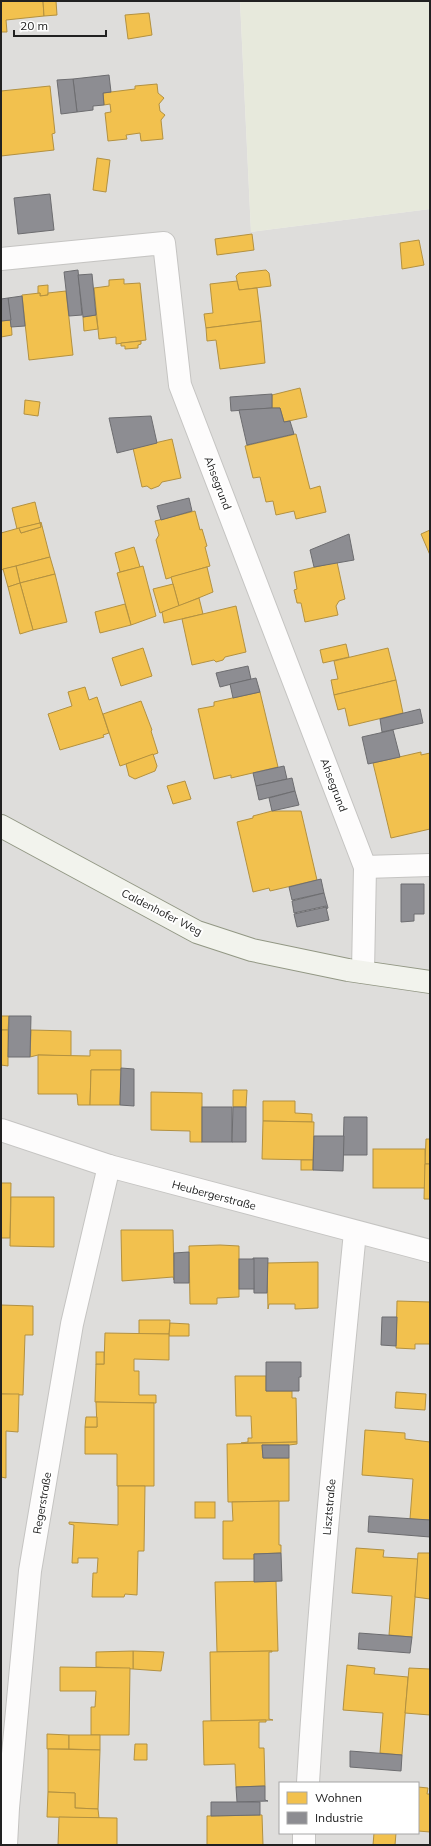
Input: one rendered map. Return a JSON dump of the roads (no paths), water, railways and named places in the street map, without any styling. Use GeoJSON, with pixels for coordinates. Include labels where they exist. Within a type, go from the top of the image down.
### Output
{"type":"FeatureCollection","features":[{"type":"Feature","properties":{"kind":"main road","name":"Caldenhofer Weg"},"geometry":{"type":"LineString","coordinates":[[1,826],[197,932],[252,950],[363,972],[430,982]]}},
{"type":"Feature","properties":{"kind":"street","name":"Ahsegrund"},"geometry":{"type":"LineString","coordinates":[[1,259],[164,243],[180,385],[365,867],[363,972]]}},
{"type":"Feature","properties":{"kind":"street"},"geometry":{"type":"LineString","coordinates":[[365,867],[430,865]]}},
{"type":"Feature","properties":{"kind":"street","name":"Heubergerstraße"},"geometry":{"type":"LineString","coordinates":[[1,1130],[109,1166],[430,1252]]}},
{"type":"Feature","properties":{"kind":"street","name":"Regerstraße"},"geometry":{"type":"LineString","coordinates":[[6,1845],[8,1800],[30,1571],[72,1324],[109,1166]]}},
{"type":"Feature","properties":{"kind":"street","name":"Lisztstraße"},"geometry":{"type":"LineString","coordinates":[[308,1782],[320,1611],[355,1232]]}},
{"type":"Feature","properties":{"kind":"street"},"geometry":{"type":"LineString","coordinates":[[304,1834],[304,1845]]}}]}
